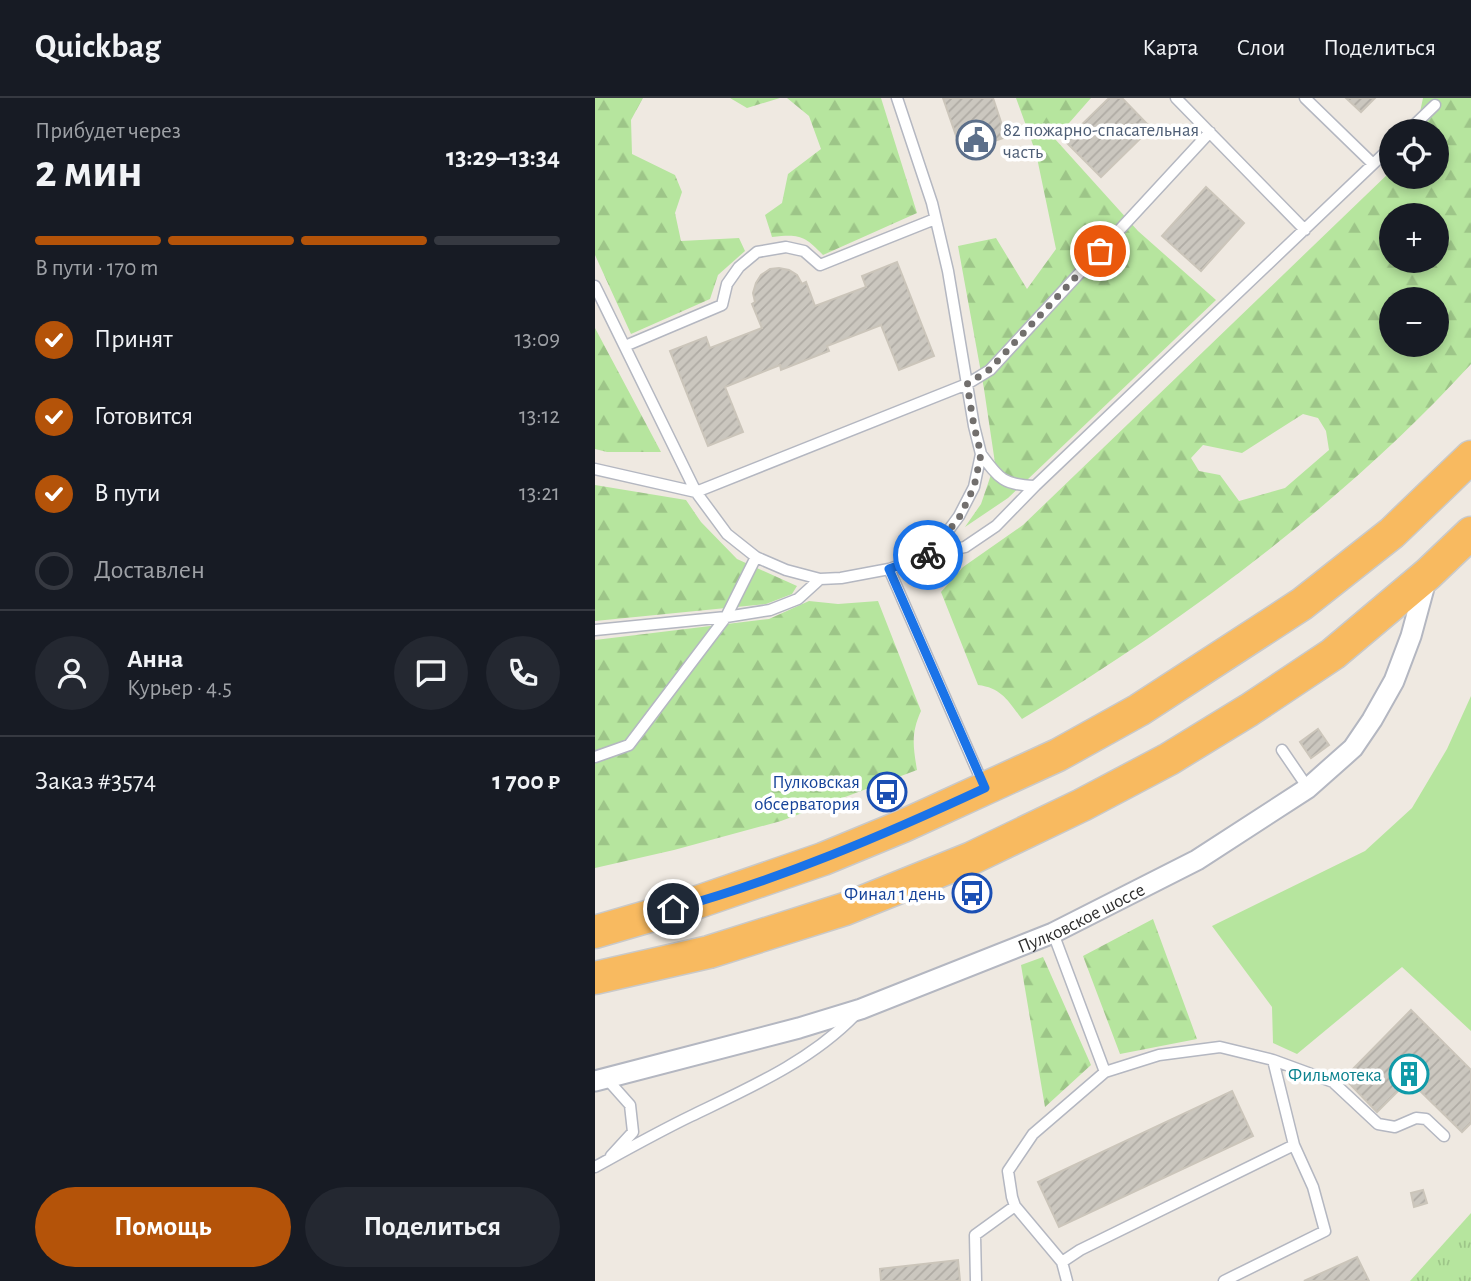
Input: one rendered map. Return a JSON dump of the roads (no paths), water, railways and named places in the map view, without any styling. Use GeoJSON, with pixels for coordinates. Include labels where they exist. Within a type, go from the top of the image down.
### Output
{"type":"FeatureCollection","features":[{"type":"Feature","properties":{"kind":"highway"},"geometry":{"type":"LineString","coordinates":[[595,932],[698,902],[823,859],[903,826],[1058,755],[1139,710],[1302,604],[1392,533],[1471,457]]}},
{"type":"Feature","properties":{"kind":"highway"},"geometry":{"type":"LineString","coordinates":[[595,978],[709,952],[845,909],[972,858],[1082,805],[1169,759],[1249,710],[1332,653],[1428,574],[1471,533]]}},
{"type":"Feature","properties":{"kind":"street","name":"Пулковское шоссе"},"geometry":{"type":"LineString","coordinates":[[601,1080],[861,1009],[1053,933],[1197,860],[1308,788],[1353,748],[1394,681],[1411,636],[1428,574]]}},
{"type":"Feature","properties":{"kind":"lane"},"geometry":{"type":"LineString","coordinates":[[897,98],[932,203],[949,271],[981,454],[995,474],[1013,485],[1035,486]]}},
{"type":"Feature","properties":{"kind":"lane"},"geometry":{"type":"LineString","coordinates":[[1176,98],[1305,230]]}},
{"type":"Feature","properties":{"kind":"lane"},"geometry":{"type":"LineString","coordinates":[[1305,98],[1373,164]]}},
{"type":"Feature","properties":{"kind":"lane"},"geometry":{"type":"LineString","coordinates":[[1420,119],[1435,105]]}},
{"type":"Feature","properties":{"kind":"lane"},"geometry":{"type":"LineString","coordinates":[[595,469],[697,492],[967,384],[989,370],[1210,132]]}},
{"type":"Feature","properties":{"kind":"lane"},"geometry":{"type":"LineString","coordinates":[[595,286],[697,492],[727,534],[756,557],[786,570],[820,579],[841,578],[889,569],[931,554],[965,547],[996,526],[1379,158]]}},
{"type":"Feature","properties":{"kind":"lane"},"geometry":{"type":"LineString","coordinates":[[625,346],[722,305],[727,284],[739,267],[757,251],[786,247],[804,251],[820,265],[935,219]]}},
{"type":"Feature","properties":{"kind":"lane"},"geometry":{"type":"LineString","coordinates":[[931,554],[960,516],[974,487],[981,454]]}},
{"type":"Feature","properties":{"kind":"lane"},"geometry":{"type":"LineString","coordinates":[[595,757],[629,745],[726,617],[756,557]]}},
{"type":"Feature","properties":{"kind":"lane"},"geometry":{"type":"LineString","coordinates":[[889,569],[985,788]]}},
{"type":"Feature","properties":{"kind":"lane"},"geometry":{"type":"LineString","coordinates":[[595,631],[770,610],[798,599],[820,579]]}},
{"type":"Feature","properties":{"kind":"lane"},"geometry":{"type":"LineString","coordinates":[[1282,750],[1308,788]]}},
{"type":"Feature","properties":{"kind":"lane"},"geometry":{"type":"LineString","coordinates":[[1053,933],[1105,1072]]}},
{"type":"Feature","properties":{"kind":"lane"},"geometry":{"type":"LineString","coordinates":[[595,1167],[751,1088],[838,1033],[861,1009]]}},
{"type":"Feature","properties":{"kind":"lane"},"geometry":{"type":"LineString","coordinates":[[1067,1281],[1062,1262],[1015,1206],[1008,1171],[1033,1135],[1105,1072],[1159,1055],[1220,1047],[1273,1060],[1332,1082],[1378,1124],[1395,1127],[1416,1118],[1426,1119],[1444,1136]]}},
{"type":"Feature","properties":{"kind":"lane"},"geometry":{"type":"LineString","coordinates":[[1224,1281],[1325,1231],[1313,1187],[1294,1145],[1273,1060]]}},
{"type":"Feature","properties":{"kind":"lane"},"geometry":{"type":"LineString","coordinates":[[601,1080],[630,1105],[633,1132],[606,1161]]}},
{"type":"Feature","properties":{"kind":"lane"},"geometry":{"type":"LineString","coordinates":[[1062,1262],[1080,1250],[1294,1145]]}},
{"type":"Feature","properties":{"kind":"lane"},"geometry":{"type":"LineString","coordinates":[[976,1281],[975,1235],[1015,1206]]}},
{"type":"Feature","properties":{"kind":"place","name":"82 пожарно-спасательная часть"},"geometry":{"type":"Point","coordinates":[976,140]}},
{"type":"Feature","properties":{"kind":"place","name":"Пулковская обсерватория"},"geometry":{"type":"Point","coordinates":[887,792]}},
{"type":"Feature","properties":{"kind":"place","name":"Финал 1 день"},"geometry":{"type":"Point","coordinates":[972,893]}},
{"type":"Feature","properties":{"kind":"place","name":"Фильмотека"},"geometry":{"type":"Point","coordinates":[1409,1074]}}]}
